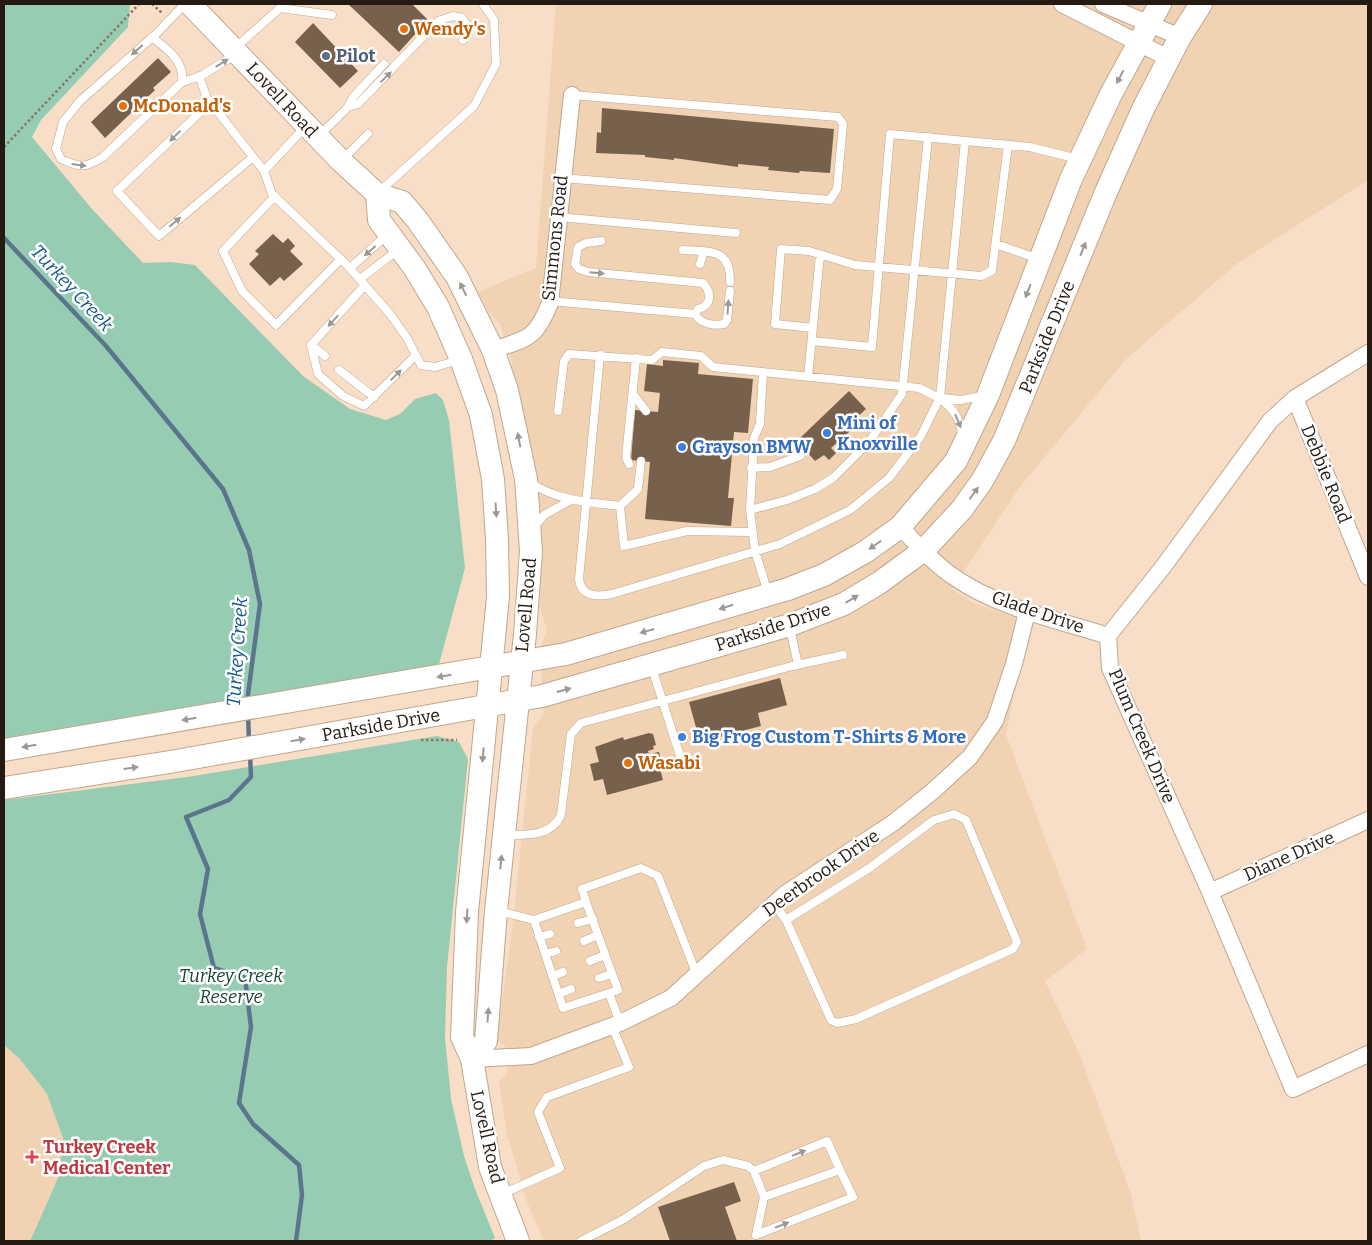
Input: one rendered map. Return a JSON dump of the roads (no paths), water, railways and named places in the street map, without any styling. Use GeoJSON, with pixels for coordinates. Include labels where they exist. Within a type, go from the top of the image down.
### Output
{"type":"FeatureCollection","features":[{"type":"Feature","properties":{"kind":"street","name":"Lovell Road"},"geometry":{"type":"LineString","coordinates":[[190,4],[237,51],[341,162],[376,194],[402,202],[418,221],[457,277],[493,350],[518,435],[526,479],[530,560],[496,910],[486,1041],[472,1059]]}},
{"type":"Feature","properties":{"kind":"street"},"geometry":{"type":"LineString","coordinates":[[1062,4],[1143,33],[1180,37]]}},
{"type":"Feature","properties":{"kind":"street"},"geometry":{"type":"LineString","coordinates":[[1103,4],[1143,33],[1168,58]]}},
{"type":"Feature","properties":{"kind":"street","name":"Parkside Drive"},"geometry":{"type":"LineString","coordinates":[[4,750],[566,654],[824,576],[865,552],[900,527],[956,461],[962,450],[988,395],[1080,160],[1143,33],[1160,4]]}},
{"type":"Feature","properties":{"kind":"street","name":"Parkside Drive"},"geometry":{"type":"LineString","coordinates":[[4,788],[241,750],[517,701],[790,625],[844,604],[879,583],[924,550],[962,509],[982,481],[1004,441],[1106,192],[1168,58],[1201,4]]}},
{"type":"Feature","properties":{"kind":"street","name":"Simmons Road"},"geometry":{"type":"LineString","coordinates":[[493,350],[524,340],[536,330],[541,325],[550,301],[572,94]]}},
{"type":"Feature","properties":{"kind":"street","name":"Lovell Road"},"geometry":{"type":"LineString","coordinates":[[376,194],[379,220],[438,307],[461,359],[481,415],[493,479],[498,583],[492,668],[467,921],[462,1037],[472,1059],[481,1123],[490,1167],[518,1241]]}},
{"type":"Feature","properties":{"kind":"street"},"geometry":{"type":"LineString","coordinates":[[461,359],[493,350]]}},
{"type":"Feature","properties":{"kind":"street"},"geometry":{"type":"LineString","coordinates":[[1108,636],[1163,566],[1270,421],[1295,398],[1368,353]]}},
{"type":"Feature","properties":{"kind":"street","name":"Debbie Road"},"geometry":{"type":"LineString","coordinates":[[1295,398],[1368,577]]}},
{"type":"Feature","properties":{"kind":"street","name":"Glade Drive"},"geometry":{"type":"LineString","coordinates":[[900,527],[953,577],[993,599],[1027,612],[1108,636]]}},
{"type":"Feature","properties":{"kind":"street"},"geometry":{"type":"LineString","coordinates":[[768,594],[790,625]]}},
{"type":"Feature","properties":{"kind":"street","name":"Deerbrook Drive"},"geometry":{"type":"LineString","coordinates":[[472,1059],[531,1056],[616,1024],[671,998],[785,894],[893,823],[933,791],[970,757],[995,721],[1014,664],[1027,612]]}},
{"type":"Feature","properties":{"kind":"street","name":"Plum Creek Drive"},"geometry":{"type":"LineString","coordinates":[[1108,636],[1110,668],[1210,892],[1293,1089],[1368,1054]]}},
{"type":"Feature","properties":{"kind":"street","name":"Diane Drive"},"geometry":{"type":"LineString","coordinates":[[1210,892],[1368,820]]}},
{"type":"Feature","properties":{"kind":"lane"},"geometry":{"type":"LineString","coordinates":[[185,4],[152,37],[80,101],[63,122],[56,149],[61,159],[73,165],[89,166],[103,157],[182,82],[199,76],[237,51],[280,6],[332,15]]}},
{"type":"Feature","properties":{"kind":"lane"},"geometry":{"type":"LineString","coordinates":[[376,194],[474,106],[496,64],[494,20],[484,4]]}},
{"type":"Feature","properties":{"kind":"lane"},"geometry":{"type":"LineString","coordinates":[[264,171],[312,131],[365,98],[438,21],[453,16],[462,18],[467,25],[463,40]]}},
{"type":"Feature","properties":{"kind":"lane"},"geometry":{"type":"LineString","coordinates":[[152,37],[174,56],[183,74],[182,82]]}},
{"type":"Feature","properties":{"kind":"lane"},"geometry":{"type":"LineString","coordinates":[[348,107],[353,97],[384,64]]}},
{"type":"Feature","properties":{"kind":"lane"},"geometry":{"type":"LineString","coordinates":[[199,76],[206,98],[264,171],[274,196],[350,268],[390,314],[421,365],[435,367],[461,359]]}},
{"type":"Feature","properties":{"kind":"lane"},"geometry":{"type":"LineString","coordinates":[[562,178],[830,200],[837,189],[842,124],[838,117],[572,94]]}},
{"type":"Feature","properties":{"kind":"lane"},"geometry":{"type":"LineString","coordinates":[[210,103],[117,191],[159,236],[253,157]]}},
{"type":"Feature","properties":{"kind":"lane"},"geometry":{"type":"LineString","coordinates":[[341,162],[368,134]]}},
{"type":"Feature","properties":{"kind":"lane"},"geometry":{"type":"LineString","coordinates":[[812,341],[872,347],[890,134],[1030,147],[1080,160]]}},
{"type":"Feature","properties":{"kind":"lane"},"geometry":{"type":"LineString","coordinates":[[750,510],[788,500],[814,489],[833,478],[869,442],[891,413],[905,386],[928,137]]}},
{"type":"Feature","properties":{"kind":"lane"},"geometry":{"type":"LineString","coordinates":[[600,356],[580,586],[585,592],[596,597],[612,594],[780,544],[850,510],[889,478],[921,436],[940,398],[965,140]]}},
{"type":"Feature","properties":{"kind":"lane"},"geometry":{"type":"LineString","coordinates":[[813,328],[775,324],[782,249],[809,251],[855,265],[981,276],[989,273],[994,266],[1008,145]]}},
{"type":"Feature","properties":{"kind":"lane"},"geometry":{"type":"LineString","coordinates":[[274,196],[222,251],[242,291],[276,325],[341,260]]}},
{"type":"Feature","properties":{"kind":"lane"},"geometry":{"type":"LineString","coordinates":[[558,217],[736,233]]}},
{"type":"Feature","properties":{"kind":"lane"},"geometry":{"type":"LineString","coordinates":[[350,268],[395,241]]}},
{"type":"Feature","properties":{"kind":"lane"},"geometry":{"type":"LineString","coordinates":[[311,345],[395,241]]}},
{"type":"Feature","properties":{"kind":"lane"},"geometry":{"type":"LineString","coordinates":[[601,241],[586,243],[578,247],[575,264],[578,269],[588,272],[703,283],[709,296],[709,302],[704,307],[698,308],[695,314]]}},
{"type":"Feature","properties":{"kind":"lane"},"geometry":{"type":"LineString","coordinates":[[996,244],[1040,259]]}},
{"type":"Feature","properties":{"kind":"lane"},"geometry":{"type":"LineString","coordinates":[[550,301],[695,314],[702,322],[724,324],[727,320],[730,287],[730,269],[726,260],[718,253],[683,250]]}},
{"type":"Feature","properties":{"kind":"lane"},"geometry":{"type":"LineString","coordinates":[[694,281],[704,251]]}},
{"type":"Feature","properties":{"kind":"lane"},"geometry":{"type":"LineString","coordinates":[[808,376],[820,255]]}},
{"type":"Feature","properties":{"kind":"lane"},"geometry":{"type":"LineString","coordinates":[[311,345],[326,356]]}},
{"type":"Feature","properties":{"kind":"lane"},"geometry":{"type":"LineString","coordinates":[[311,345],[318,374],[343,396],[364,406],[416,355]]}},
{"type":"Feature","properties":{"kind":"lane"},"geometry":{"type":"LineString","coordinates":[[558,411],[564,361],[569,354],[652,360],[662,352],[701,356],[713,367],[919,388],[940,398],[949,405],[960,423],[962,450]]}},
{"type":"Feature","properties":{"kind":"lane"},"geometry":{"type":"LineString","coordinates":[[628,464],[626,457],[636,358]]}},
{"type":"Feature","properties":{"kind":"lane"},"geometry":{"type":"LineString","coordinates":[[339,370],[374,397]]}},
{"type":"Feature","properties":{"kind":"lane"},"geometry":{"type":"LineString","coordinates":[[763,372],[760,424],[754,438],[751,468],[750,510],[751,532],[755,551],[768,594]]}},
{"type":"Feature","properties":{"kind":"lane"},"geometry":{"type":"LineString","coordinates":[[633,394],[646,411]]}},
{"type":"Feature","properties":{"kind":"lane"},"geometry":{"type":"LineString","coordinates":[[940,398],[961,400],[988,395]]}},
{"type":"Feature","properties":{"kind":"lane"},"geometry":{"type":"LineString","coordinates":[[751,468],[770,467],[800,456]]}},
{"type":"Feature","properties":{"kind":"lane"},"geometry":{"type":"LineString","coordinates":[[620,506],[638,489],[641,461]]}},
{"type":"Feature","properties":{"kind":"lane"},"geometry":{"type":"LineString","coordinates":[[526,479],[545,492],[571,500],[620,506]]}},
{"type":"Feature","properties":{"kind":"lane"},"geometry":{"type":"LineString","coordinates":[[530,535],[544,515],[571,500]]}},
{"type":"Feature","properties":{"kind":"lane"},"geometry":{"type":"LineString","coordinates":[[620,506],[624,546],[687,531],[751,532]]}},
{"type":"Feature","properties":{"kind":"lane"},"geometry":{"type":"LineString","coordinates":[[790,625],[798,665]]}},
{"type":"Feature","properties":{"kind":"lane"},"geometry":{"type":"LineString","coordinates":[[504,835],[535,834],[549,830],[557,823],[561,816],[571,734],[574,728],[581,724],[798,665],[843,655]]}},
{"type":"Feature","properties":{"kind":"lane"},"geometry":{"type":"LineString","coordinates":[[651,665],[680,756]]}},
{"type":"Feature","properties":{"kind":"lane"},"geometry":{"type":"LineString","coordinates":[[774,904],[786,920],[831,1020],[837,1023],[856,1019],[1013,949],[1017,942],[966,820],[954,814],[934,820],[868,869],[786,920]]}},
{"type":"Feature","properties":{"kind":"lane"},"geometry":{"type":"LineString","coordinates":[[534,920],[563,1008],[618,990],[582,889],[641,868],[658,876],[697,975]]}},
{"type":"Feature","properties":{"kind":"lane"},"geometry":{"type":"LineString","coordinates":[[496,910],[534,920],[586,902]]}},
{"type":"Feature","properties":{"kind":"lane"},"geometry":{"type":"LineString","coordinates":[[578,924],[592,919]]}},
{"type":"Feature","properties":{"kind":"lane"},"geometry":{"type":"LineString","coordinates":[[540,937],[550,934]]}},
{"type":"Feature","properties":{"kind":"lane"},"geometry":{"type":"LineString","coordinates":[[584,940],[598,935]]}},
{"type":"Feature","properties":{"kind":"lane"},"geometry":{"type":"LineString","coordinates":[[545,954],[556,951]]}},
{"type":"Feature","properties":{"kind":"lane"},"geometry":{"type":"LineString","coordinates":[[590,960],[605,954]]}},
{"type":"Feature","properties":{"kind":"lane"},"geometry":{"type":"LineString","coordinates":[[552,976],[564,972]]}},
{"type":"Feature","properties":{"kind":"lane"},"geometry":{"type":"LineString","coordinates":[[599,978],[612,974]]}},
{"type":"Feature","properties":{"kind":"lane"},"geometry":{"type":"LineString","coordinates":[[559,994],[571,989]]}},
{"type":"Feature","properties":{"kind":"lane"},"geometry":{"type":"LineString","coordinates":[[500,1195],[560,1168],[538,1112],[547,1097],[629,1067],[608,993]]}},
{"type":"Feature","properties":{"kind":"lane"},"geometry":{"type":"LineString","coordinates":[[581,1241],[624,1219],[704,1166],[723,1160],[748,1166],[754,1171],[764,1197],[756,1235],[853,1197],[827,1141],[754,1171]]}},
{"type":"Feature","properties":{"kind":"lane"},"geometry":{"type":"LineString","coordinates":[[764,1197],[840,1170]]}},
{"type":"Feature","properties":{"kind":"waterway","name":"Turkey Creek"},"geometry":{"type":"LineString","coordinates":[[4,238],[106,346],[223,489],[249,550],[260,604],[247,702]]}},
{"type":"Feature","properties":{"kind":"waterway","name":"Turkey Creek"},"geometry":{"type":"LineString","coordinates":[[248,714],[249,742]]}},
{"type":"Feature","properties":{"kind":"waterway","name":"Turkey Creek"},"geometry":{"type":"LineString","coordinates":[[250,754],[251,777],[229,800],[186,817],[208,869],[200,914],[214,968],[245,978],[251,1027],[239,1103],[253,1124],[299,1165],[302,1195],[296,1241]]}},
{"type":"Feature","properties":{"kind":"place","name":"Wendy's"},"geometry":{"type":"Point","coordinates":[404,29]}},
{"type":"Feature","properties":{"kind":"place","name":"Pilot"},"geometry":{"type":"Point","coordinates":[326,56]}},
{"type":"Feature","properties":{"kind":"place","name":"McDonald's"},"geometry":{"type":"Point","coordinates":[123,106]}},
{"type":"Feature","properties":{"kind":"place","name":"Mini of Knoxville"},"geometry":{"type":"Point","coordinates":[827,433]}},
{"type":"Feature","properties":{"kind":"place","name":"Grayson BMW"},"geometry":{"type":"Point","coordinates":[682,447]}},
{"type":"Feature","properties":{"kind":"place","name":"Big Frog Custom T-Shirts & More"},"geometry":{"type":"Point","coordinates":[682,737]}},
{"type":"Feature","properties":{"kind":"place","name":"Wasabi"},"geometry":{"type":"Point","coordinates":[628,763]}},
{"type":"Feature","properties":{"kind":"place","name":"Turkey Creek Medical Center"},"geometry":{"type":"Point","coordinates":[32,1157]}},
{"type":"Feature","properties":{"kind":"park label","name":"Turkey Creek Reserve"},"geometry":{"type":"Point","coordinates":[231,986]}}]}
